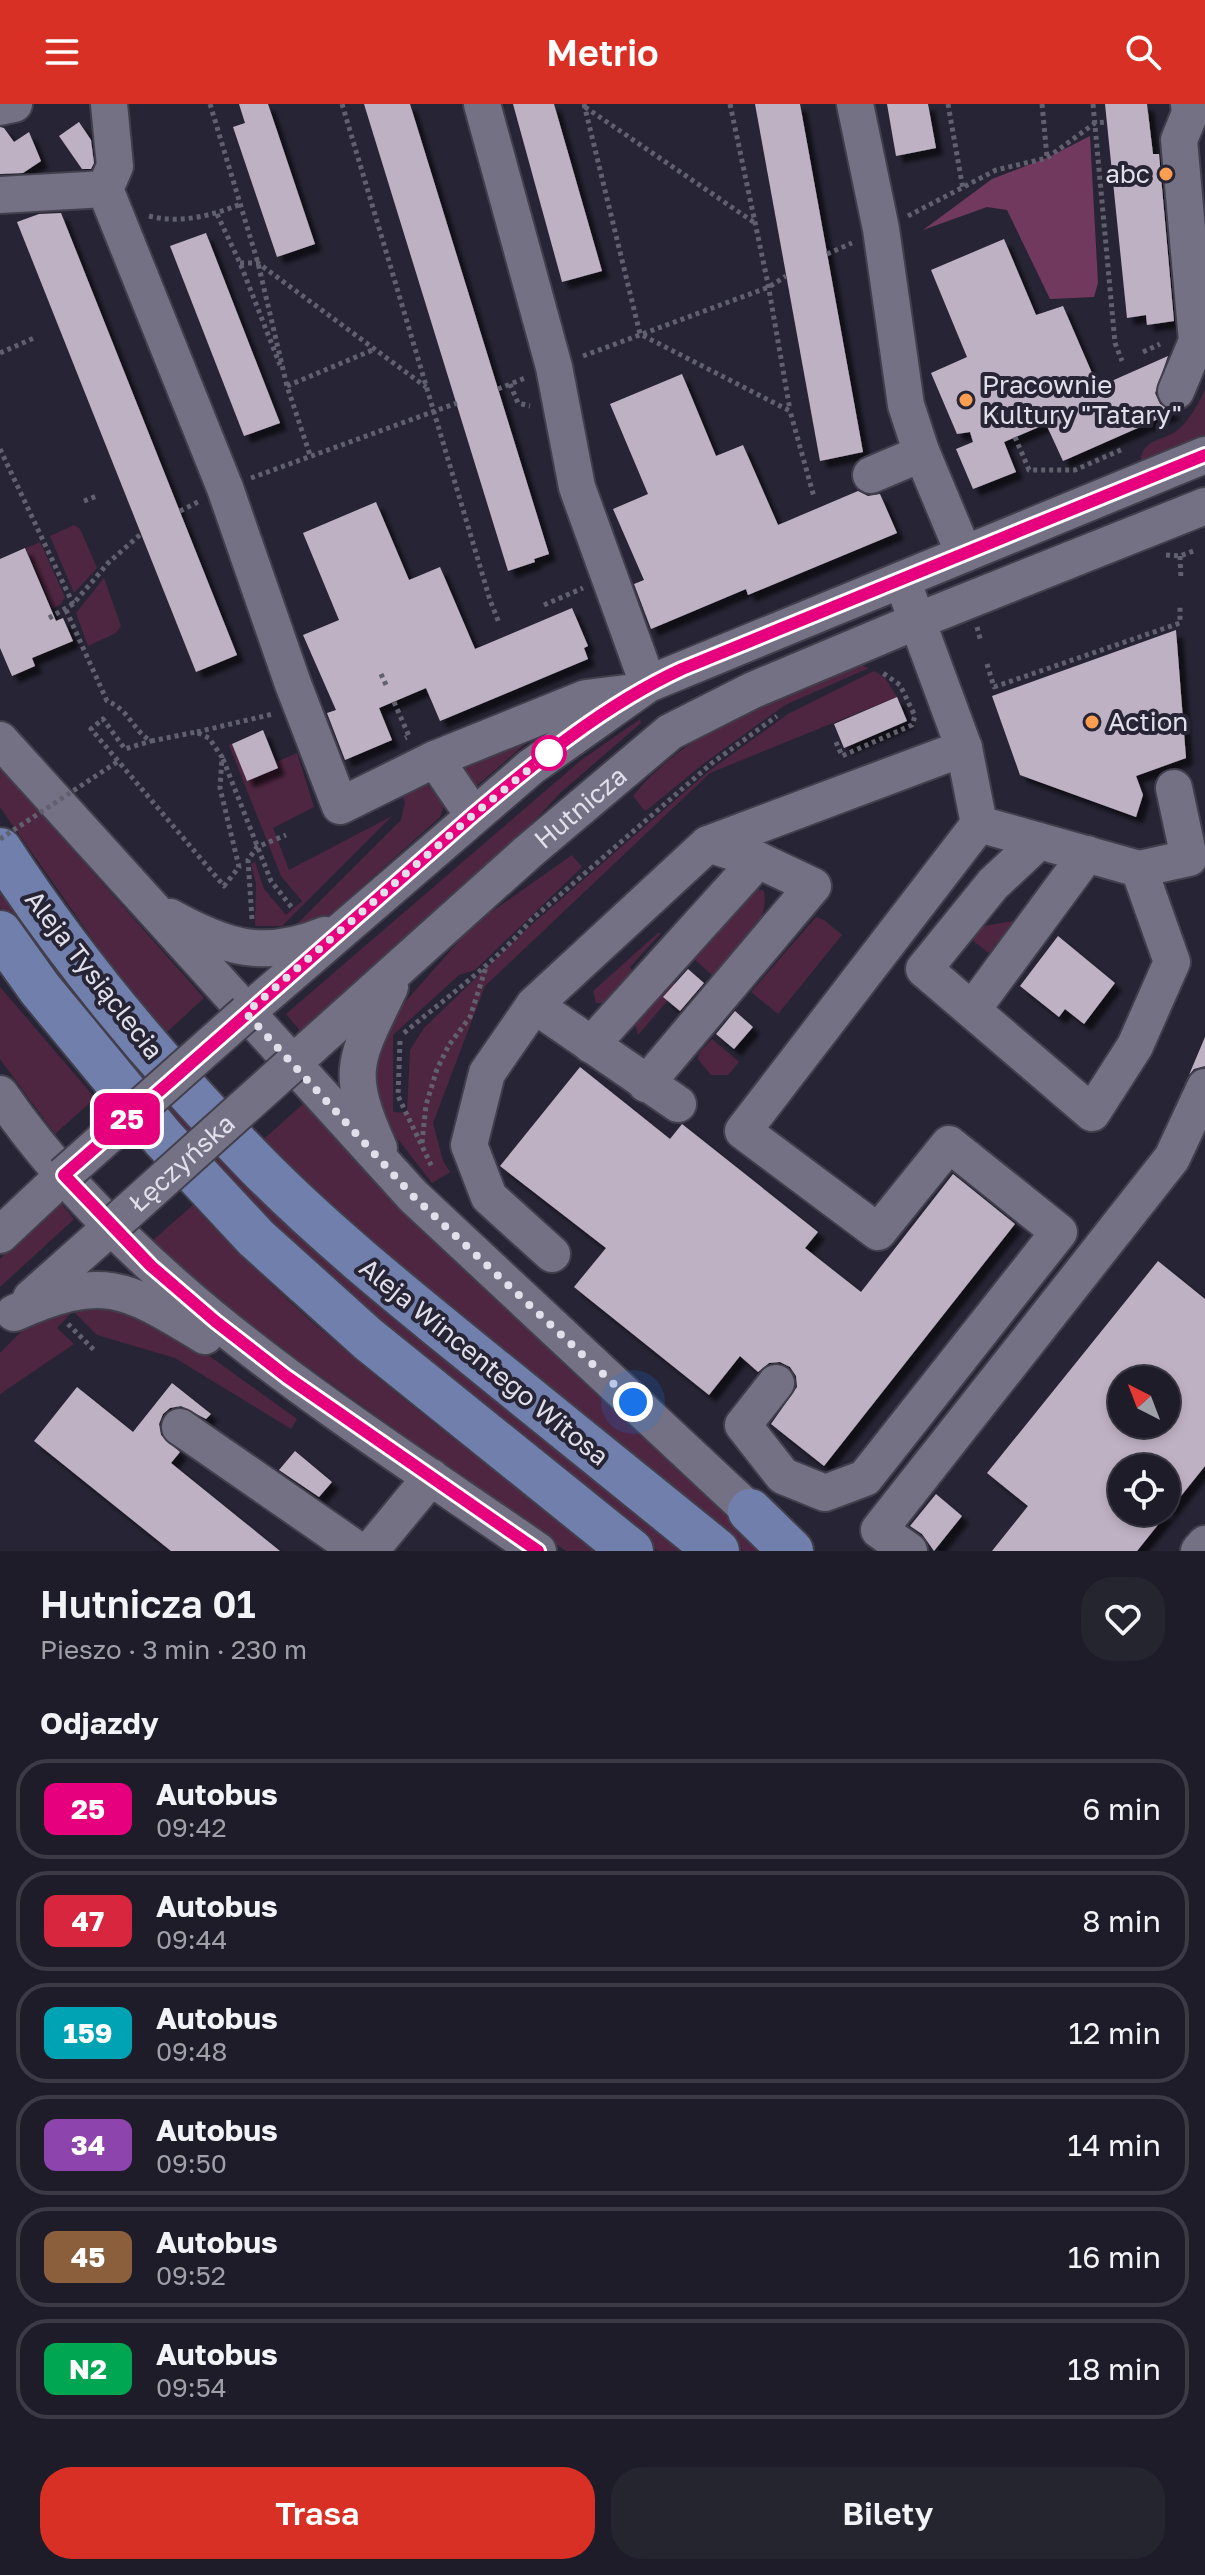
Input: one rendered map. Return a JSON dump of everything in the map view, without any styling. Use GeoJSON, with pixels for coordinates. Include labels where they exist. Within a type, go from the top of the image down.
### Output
{"type":"FeatureCollection","features":[{"type":"Feature","properties":{"kind":"main road","name":"Aleja Tysiąclecia"},"geometry":{"type":"LineString","coordinates":[[0,850],[60,938],[97,985],[174,1076],[257,1166]]}},
{"type":"Feature","properties":{"kind":"main road","name":"Aleja Tysiąclecia"},"geometry":{"type":"LineString","coordinates":[[0,933],[40,989],[163,1138],[226,1207]]}},
{"type":"Feature","properties":{"kind":"main road","name":"Aleja Wincentego Witosa"},"geometry":{"type":"LineString","coordinates":[[257,1166],[387,1284],[717,1551]]}},
{"type":"Feature","properties":{"kind":"main road","name":"Aleja Wincentego Witosa"},"geometry":{"type":"LineString","coordinates":[[226,1207],[294,1274],[368,1339],[631,1551]]}},
{"type":"Feature","properties":{"kind":"main road"},"geometry":{"type":"LineString","coordinates":[[750,1511],[791,1551]]}},
{"type":"Feature","properties":{"kind":"street"},"geometry":{"type":"LineString","coordinates":[[0,107],[14,104]]}},
{"type":"Feature","properties":{"kind":"street"},"geometry":{"type":"LineString","coordinates":[[109,104],[115,166],[108,197],[225,488],[301,707],[340,806],[435,759],[586,698],[642,688],[1205,455]]}},
{"type":"Feature","properties":{"kind":"street"},"geometry":{"type":"LineString","coordinates":[[482,104],[554,367],[577,487],[642,688]]}},
{"type":"Feature","properties":{"kind":"street"},"geometry":{"type":"LineString","coordinates":[[855,104],[881,229],[906,405],[921,451],[964,554]]}},
{"type":"Feature","properties":{"kind":"street"},"geometry":{"type":"LineString","coordinates":[[1176,391],[1197,341],[1179,140],[1190,113],[1189,104]]}},
{"type":"Feature","properties":{"kind":"street"},"geometry":{"type":"LineString","coordinates":[[0,195],[108,197]]}},
{"type":"Feature","properties":{"kind":"street"},"geometry":{"type":"LineString","coordinates":[[871,475],[911,458]]}},
{"type":"Feature","properties":{"kind":"street","name":"Hutnicza"},"geometry":{"type":"LineString","coordinates":[[292,1064],[528,852],[670,732],[723,703],[917,621],[1205,506]]}},
{"type":"Feature","properties":{"kind":"street"},"geometry":{"type":"LineString","coordinates":[[776,1383],[743,1425],[783,1476],[825,1493],[865,1478],[1059,1232],[949,1144],[878,1232],[743,1131],[979,824],[964,748],[902,580]]}},
{"type":"Feature","properties":{"kind":"street"},"geometry":{"type":"LineString","coordinates":[[0,1235],[246,1013],[473,815],[531,767],[642,688]]}},
{"type":"Feature","properties":{"kind":"street"},"geometry":{"type":"LineString","coordinates":[[0,740],[390,1172],[455,1237],[750,1511],[804,1551]]}},
{"type":"Feature","properties":{"kind":"street"},"geometry":{"type":"LineString","coordinates":[[552,1254],[489,1197],[469,1145],[487,1073],[534,1005],[708,844],[964,748]]}},
{"type":"Feature","properties":{"kind":"street"},"geometry":{"type":"LineString","coordinates":[[435,759],[473,815]]}},
{"type":"Feature","properties":{"kind":"street"},"geometry":{"type":"LineString","coordinates":[[979,824],[1139,869],[1189,858],[1174,788]]}},
{"type":"Feature","properties":{"kind":"street"},"geometry":{"type":"LineString","coordinates":[[1039,841],[993,884],[924,969],[1092,1113],[1135,1046],[1172,962],[1139,869]]}},
{"type":"Feature","properties":{"kind":"street"},"geometry":{"type":"LineString","coordinates":[[646,1084],[813,886],[758,860],[708,844]]}},
{"type":"Feature","properties":{"kind":"street"},"geometry":{"type":"LineString","coordinates":[[972,1010],[1087,854]]}},
{"type":"Feature","properties":{"kind":"street"},"geometry":{"type":"LineString","coordinates":[[591,1045],[758,860]]}},
{"type":"Feature","properties":{"kind":"street"},"geometry":{"type":"LineString","coordinates":[[151,907],[197,933],[253,950],[301,945],[342,928]]}},
{"type":"Feature","properties":{"kind":"street"},"geometry":{"type":"LineString","coordinates":[[390,1172],[362,1107],[356,1067],[362,1045],[398,971]]}},
{"type":"Feature","properties":{"kind":"street"},"geometry":{"type":"LineString","coordinates":[[534,1005],[678,1104]]}},
{"type":"Feature","properties":{"kind":"street","name":"Łęczyńska"},"geometry":{"type":"LineString","coordinates":[[7,1319],[292,1064]]}},
{"type":"Feature","properties":{"kind":"street"},"geometry":{"type":"LineString","coordinates":[[909,1551],[879,1530],[1172,1158],[1205,1087]]}},
{"type":"Feature","properties":{"kind":"street"},"geometry":{"type":"LineString","coordinates":[[0,1094],[64,1175],[151,1266],[192,1302],[287,1377],[538,1551]]}},
{"type":"Feature","properties":{"kind":"street"},"geometry":{"type":"LineString","coordinates":[[7,1319],[43,1300],[81,1289],[126,1293],[152,1304],[237,1355],[287,1377]]}},
{"type":"Feature","properties":{"kind":"street"},"geometry":{"type":"LineString","coordinates":[[180,1427],[359,1551]]}},
{"type":"Feature","properties":{"kind":"street"},"geometry":{"type":"LineString","coordinates":[[370,1551],[431,1477]]}},
{"type":"Feature","properties":{"kind":"street"},"geometry":{"type":"LineString","coordinates":[[1199,1551],[1205,1544]]}},
{"type":"Feature","properties":{"kind":"path"},"geometry":{"type":"LineString","coordinates":[[210,104],[258,263],[287,386]]}},
{"type":"Feature","properties":{"kind":"path"},"geometry":{"type":"LineString","coordinates":[[342,104],[499,623]]}},
{"type":"Feature","properties":{"kind":"path"},"geometry":{"type":"LineString","coordinates":[[730,104],[769,287],[790,411],[814,497]]}},
{"type":"Feature","properties":{"kind":"path"},"geometry":{"type":"LineString","coordinates":[[948,104],[963,189]]}},
{"type":"Feature","properties":{"kind":"path"},"geometry":{"type":"LineString","coordinates":[[1042,104],[1047,158]]}},
{"type":"Feature","properties":{"kind":"path"},"geometry":{"type":"LineString","coordinates":[[1093,104],[1115,343],[1122,361]]}},
{"type":"Feature","properties":{"kind":"path"},"geometry":{"type":"LineString","coordinates":[[584,106],[756,224]]}},
{"type":"Feature","properties":{"kind":"path"},"geometry":{"type":"LineString","coordinates":[[584,106],[640,334],[790,411]]}},
{"type":"Feature","properties":{"kind":"path"},"geometry":{"type":"LineString","coordinates":[[827,254],[996,170],[1047,158],[1095,123],[1107,122]]}},
{"type":"Feature","properties":{"kind":"path"},"geometry":{"type":"LineString","coordinates":[[108,197],[167,221],[217,214],[241,204]]}},
{"type":"Feature","properties":{"kind":"path"},"geometry":{"type":"LineString","coordinates":[[217,214],[240,263],[310,455]]}},
{"type":"Feature","properties":{"kind":"path"},"geometry":{"type":"LineString","coordinates":[[240,263],[258,263],[427,387]]}},
{"type":"Feature","properties":{"kind":"path"},"geometry":{"type":"LineString","coordinates":[[498,389],[769,287],[786,276]]}},
{"type":"Feature","properties":{"kind":"path"},"geometry":{"type":"LineString","coordinates":[[0,353],[34,338]]}},
{"type":"Feature","properties":{"kind":"path"},"geometry":{"type":"LineString","coordinates":[[1143,352],[1160,344]]}},
{"type":"Feature","properties":{"kind":"path"},"geometry":{"type":"LineString","coordinates":[[287,386],[375,349]]}},
{"type":"Feature","properties":{"kind":"path"},"geometry":{"type":"LineString","coordinates":[[180,511],[225,488],[457,403]]}},
{"type":"Feature","properties":{"kind":"path"},"geometry":{"type":"LineString","coordinates":[[1005,415],[1010,425]]}},
{"type":"Feature","properties":{"kind":"path"},"geometry":{"type":"LineString","coordinates":[[1015,437],[1029,470],[1075,470],[1123,449]]}},
{"type":"Feature","properties":{"kind":"path"},"geometry":{"type":"LineString","coordinates":[[0,449],[73,604]]}},
{"type":"Feature","properties":{"kind":"path"},"geometry":{"type":"LineString","coordinates":[[84,501],[97,496]]}},
{"type":"Feature","properties":{"kind":"path"},"geometry":{"type":"LineString","coordinates":[[49,618],[73,604],[109,562],[141,534]]}},
{"type":"Feature","properties":{"kind":"path"},"geometry":{"type":"LineString","coordinates":[[1180,556],[1181,580]]}},
{"type":"Feature","properties":{"kind":"path"},"geometry":{"type":"LineString","coordinates":[[544,605],[584,588]]}},
{"type":"Feature","properties":{"kind":"path"},"geometry":{"type":"LineString","coordinates":[[987,664],[994,687],[1180,623],[1180,604]]}},
{"type":"Feature","properties":{"kind":"path"},"geometry":{"type":"LineString","coordinates":[[66,610],[107,701],[120,706],[141,735],[151,741]]}},
{"type":"Feature","properties":{"kind":"path"},"geometry":{"type":"LineString","coordinates":[[976,627],[981,642]]}},
{"type":"Feature","properties":{"kind":"path"},"geometry":{"type":"LineString","coordinates":[[836,742],[842,756],[912,725],[915,716],[900,685],[876,668]]}},
{"type":"Feature","properties":{"kind":"path"},"geometry":{"type":"LineString","coordinates":[[381,674],[387,687]]}},
{"type":"Feature","properties":{"kind":"path"},"geometry":{"type":"LineString","coordinates":[[394,702],[409,736],[397,742]]}},
{"type":"Feature","properties":{"kind":"path"},"geometry":{"type":"LineString","coordinates":[[222,757],[220,788],[239,867],[224,886],[91,729],[103,719],[125,749],[301,707]]}},
{"type":"Feature","properties":{"kind":"path"},"geometry":{"type":"LineString","coordinates":[[196,732],[209,738],[222,757],[271,881],[293,909]]}},
{"type":"Feature","properties":{"kind":"path"},"geometry":{"type":"LineString","coordinates":[[0,839],[117,762]]}},
{"type":"Feature","properties":{"kind":"path"},"geometry":{"type":"LineString","coordinates":[[398,1096],[400,1036],[510,946],[531,920],[712,763]]}},
{"type":"Feature","properties":{"kind":"path"},"geometry":{"type":"LineString","coordinates":[[253,932],[248,860],[257,847],[286,835]]}},
{"type":"Feature","properties":{"kind":"path"},"geometry":{"type":"LineString","coordinates":[[424,1152],[422,1139],[426,1105],[437,1069],[449,1045],[470,1017],[486,967]]}},
{"type":"Feature","properties":{"kind":"path"},"geometry":{"type":"LineString","coordinates":[[70,1326],[96,1352]]}},
{"type":"Feature","properties":{"kind":"shaded area"},"geometry":{"type":"Polygon","coordinates":[[[1090,136],[1098,283],[1094,297],[1050,299],[1007,210],[987,207],[923,230],[992,179],[1047,158],[1090,136]]]}},
{"type":"Feature","properties":{"kind":"shaded area"},"geometry":{"type":"Polygon","coordinates":[[[1205,390],[1205,435],[1181,450],[1140,466],[1141,456],[1148,445],[1183,425],[1205,390]]]}},
{"type":"Feature","properties":{"kind":"shaded area"},"geometry":{"type":"Polygon","coordinates":[[[74,525],[80,529],[97,568],[74,593],[50,536],[74,525]]]}},
{"type":"Feature","properties":{"kind":"shaded area"},"geometry":{"type":"Polygon","coordinates":[[[40,542],[65,597],[61,604],[52,609],[26,548],[40,542]]]}},
{"type":"Feature","properties":{"kind":"shaded area"},"geometry":{"type":"Polygon","coordinates":[[[104,578],[121,626],[116,633],[88,646],[76,613],[104,578]]]}},
{"type":"Feature","properties":{"kind":"shaded area"},"geometry":{"type":"Polygon","coordinates":[[[856,663],[869,668],[785,705],[703,764],[647,810],[633,796],[655,772],[707,733],[765,702],[856,663]]]}},
{"type":"Feature","properties":{"kind":"shaded area"},"geometry":{"type":"Polygon","coordinates":[[[874,671],[885,678],[897,697],[710,773],[485,986],[433,1123],[443,1161],[450,1172],[432,1183],[387,1125],[370,1067],[392,1017],[473,925],[572,855],[582,867],[475,970],[459,975],[393,1035],[393,1112],[407,1113],[410,1050],[424,1028],[529,927],[709,771],[788,714],[874,671]]]}},
{"type":"Feature","properties":{"kind":"shaded area"},"geometry":{"type":"Polygon","coordinates":[[[640,719],[641,723],[560,793],[515,842],[303,1034],[286,1014],[580,761],[640,719]]]}},
{"type":"Feature","properties":{"kind":"shaded area"},"geometry":{"type":"Polygon","coordinates":[[[553,720],[473,789],[457,758],[553,720]]]}},
{"type":"Feature","properties":{"kind":"shaded area"},"geometry":{"type":"Polygon","coordinates":[[[232,744],[247,781],[278,768],[276,762],[297,753],[314,807],[273,828],[289,870],[392,816],[282,926],[255,926],[256,883],[251,864],[255,862],[264,889],[286,915],[302,901],[281,876],[229,745],[232,744]]]}},
{"type":"Feature","properties":{"kind":"shaded area"},"geometry":{"type":"Polygon","coordinates":[[[0,764],[204,998],[167,1032],[117,974],[0,807],[0,764]]]}},
{"type":"Feature","properties":{"kind":"shaded area"},"geometry":{"type":"Polygon","coordinates":[[[423,784],[437,789],[445,803],[440,817],[321,923],[288,933],[401,820],[405,802],[400,791],[423,784]]]}},
{"type":"Feature","properties":{"kind":"shaded area"},"geometry":{"type":"Polygon","coordinates":[[[0,880],[54,960],[690,1551],[658,1551],[291,1249],[230,1185],[40,963],[0,907],[0,880]]]}},
{"type":"Feature","properties":{"kind":"shaded area"},"geometry":{"type":"Polygon","coordinates":[[[758,889],[764,891],[764,904],[757,928],[715,978],[691,956],[758,889]]]}},
{"type":"Feature","properties":{"kind":"shaded area"},"geometry":{"type":"Polygon","coordinates":[[[816,917],[842,935],[778,1014],[751,992],[816,917]]]}},
{"type":"Feature","properties":{"kind":"shaded area"},"geometry":{"type":"Polygon","coordinates":[[[1014,921],[989,953],[959,930],[1014,921]]]}},
{"type":"Feature","properties":{"kind":"shaded area"},"geometry":{"type":"Polygon","coordinates":[[[661,933],[630,967],[632,970],[605,1003],[596,1003],[593,991],[661,933]]]}},
{"type":"Feature","properties":{"kind":"shaded area"},"geometry":{"type":"Polygon","coordinates":[[[672,982],[676,984],[673,994],[638,1035],[634,1020],[672,982]]]}},
{"type":"Feature","properties":{"kind":"shaded area"},"geometry":{"type":"Polygon","coordinates":[[[0,987],[95,1098],[55,1134],[0,1059],[0,987]]]}},
{"type":"Feature","properties":{"kind":"shaded area"},"geometry":{"type":"Polygon","coordinates":[[[712,1039],[739,1062],[728,1075],[711,1075],[698,1059],[699,1053],[712,1039]]]}},
{"type":"Feature","properties":{"kind":"shaded area"},"geometry":{"type":"Polygon","coordinates":[[[304,1103],[412,1220],[767,1551],[743,1551],[327,1204],[264,1139],[304,1103]]]}},
{"type":"Feature","properties":{"kind":"shaded area"},"geometry":{"type":"Polygon","coordinates":[[[61,1203],[74,1219],[0,1287],[0,1259],[61,1203]]]}},
{"type":"Feature","properties":{"kind":"shaded area"},"geometry":{"type":"Polygon","coordinates":[[[193,1205],[287,1299],[337,1343],[598,1551],[566,1551],[226,1305],[152,1241],[193,1205]]]}},
{"type":"Feature","properties":{"kind":"shaded area"},"geometry":{"type":"Polygon","coordinates":[[[74,1301],[158,1319],[297,1419],[291,1429],[175,1358],[97,1335],[73,1311],[57,1328],[74,1344],[0,1394],[0,1353],[36,1317],[74,1301]]]}},
{"type":"Feature","properties":{"kind":"building"},"geometry":{"type":"Polygon","coordinates":[[[239,104],[268,104],[315,244],[277,257],[233,127],[245,123],[239,104]]]}},
{"type":"Feature","properties":{"kind":"building"},"geometry":{"type":"Polygon","coordinates":[[[364,104],[410,104],[549,554],[534,559],[535,562],[508,571],[364,104]]]}},
{"type":"Feature","properties":{"kind":"building"},"geometry":{"type":"Polygon","coordinates":[[[513,104],[554,104],[602,271],[562,282],[513,104]]]}},
{"type":"Feature","properties":{"kind":"building"},"geometry":{"type":"Polygon","coordinates":[[[755,104],[800,104],[863,452],[820,461],[755,104]]]}},
{"type":"Feature","properties":{"kind":"building"},"geometry":{"type":"Polygon","coordinates":[[[887,104],[928,104],[936,148],[896,156],[887,104]]]}},
{"type":"Feature","properties":{"kind":"building"},"geometry":{"type":"Polygon","coordinates":[[[1105,104],[1147,104],[1153,154],[1159,154],[1174,321],[1147,325],[1146,315],[1127,318],[1105,104]]]}},
{"type":"Feature","properties":{"kind":"building"},"geometry":{"type":"Polygon","coordinates":[[[79,122],[91,140],[94,163],[91,169],[82,169],[59,136],[79,122]]]}},
{"type":"Feature","properties":{"kind":"building"},"geometry":{"type":"Polygon","coordinates":[[[0,127],[14,142],[29,132],[41,161],[23,173],[0,174],[0,127]]]}},
{"type":"Feature","properties":{"kind":"building"},"geometry":{"type":"Polygon","coordinates":[[[61,213],[237,655],[196,672],[17,222],[39,214],[61,213]]]}},
{"type":"Feature","properties":{"kind":"building"},"geometry":{"type":"Polygon","coordinates":[[[206,233],[280,423],[244,436],[170,246],[206,233]]]}},
{"type":"Feature","properties":{"kind":"building"},"geometry":{"type":"Polygon","coordinates":[[[1004,239],[1036,315],[1063,306],[1098,387],[1168,356],[1155,393],[1160,404],[1174,412],[1063,461],[1046,424],[1004,442],[1016,472],[973,489],[956,449],[973,442],[970,432],[957,434],[931,373],[967,357],[931,270],[1004,239]]]}},
{"type":"Feature","properties":{"kind":"building"},"geometry":{"type":"Polygon","coordinates":[[[682,374],[716,456],[743,445],[778,525],[858,491],[868,496],[880,494],[897,533],[748,595],[746,589],[651,629],[634,584],[644,580],[613,509],[648,494],[610,404],[682,374]]]}},
{"type":"Feature","properties":{"kind":"building"},"geometry":{"type":"Polygon","coordinates":[[[376,502],[409,580],[440,567],[475,649],[572,608],[588,646],[584,648],[588,659],[440,721],[426,688],[379,708],[392,740],[345,760],[327,713],[336,710],[303,635],[339,620],[303,533],[376,502]]]}},
{"type":"Feature","properties":{"kind":"building"},"geometry":{"type":"Polygon","coordinates":[[[25,548],[56,621],[63,618],[73,641],[32,658],[35,666],[12,676],[0,648],[0,559],[25,548]]]}},
{"type":"Feature","properties":{"kind":"building","name":"Action"},"geometry":{"type":"Polygon","coordinates":[[[1176,630],[1186,758],[1136,776],[1143,795],[1136,817],[1020,775],[992,696],[1176,630]]]}},
{"type":"Feature","properties":{"kind":"building"},"geometry":{"type":"Polygon","coordinates":[[[897,697],[907,721],[844,748],[834,724],[897,697]]]}},
{"type":"Feature","properties":{"kind":"building"},"geometry":{"type":"Polygon","coordinates":[[[263,730],[278,768],[247,781],[232,744],[263,730]]]}},
{"type":"Feature","properties":{"kind":"building"},"geometry":{"type":"Polygon","coordinates":[[[1058,936],[1115,983],[1084,1024],[1065,1009],[1059,1017],[1020,986],[1058,936]]]}},
{"type":"Feature","properties":{"kind":"building"},"geometry":{"type":"Polygon","coordinates":[[[688,969],[704,983],[680,1011],[663,997],[688,969]]]}},
{"type":"Feature","properties":{"kind":"building"},"geometry":{"type":"Polygon","coordinates":[[[735,1011],[753,1027],[734,1049],[716,1034],[735,1011]]]}},
{"type":"Feature","properties":{"kind":"building"},"geometry":{"type":"Polygon","coordinates":[[[1205,1037],[1205,1066],[1194,1069],[1189,1075],[1205,1037]]]}},
{"type":"Feature","properties":{"kind":"building"},"geometry":{"type":"Polygon","coordinates":[[[580,1067],[670,1139],[682,1124],[818,1232],[805,1248],[861,1292],[953,1174],[1015,1224],[824,1466],[771,1424],[797,1387],[796,1376],[790,1367],[780,1362],[769,1363],[758,1372],[740,1356],[709,1395],[574,1287],[606,1248],[500,1166],[580,1067]]]}},
{"type":"Feature","properties":{"kind":"building"},"geometry":{"type":"Polygon","coordinates":[[[1158,1261],[1205,1299],[1205,1466],[1180,1497],[1180,1454],[1108,1454],[1108,1526],[1157,1526],[1137,1551],[992,1551],[1028,1506],[987,1473],[1158,1261]]]}},
{"type":"Feature","properties":{"kind":"building"},"geometry":{"type":"Polygon","coordinates":[[[172,1383],[211,1414],[206,1419],[181,1406],[170,1408],[163,1414],[159,1424],[161,1435],[180,1452],[171,1463],[280,1551],[171,1551],[34,1441],[77,1387],[133,1432],[172,1383]]]}},
{"type":"Feature","properties":{"kind":"building"},"geometry":{"type":"Polygon","coordinates":[[[295,1451],[332,1482],[319,1497],[279,1470],[295,1451]]]}},
{"type":"Feature","properties":{"kind":"building"},"geometry":{"type":"Polygon","coordinates":[[[936,1494],[962,1516],[934,1551],[922,1534],[910,1526],[936,1494]]]}},
{"type":"Feature","properties":{"kind":"bus line","name":"25"},"geometry":{"type":"LineString","coordinates":[[538,1551],[287,1377],[215,1321],[151,1266],[64,1175],[473,815],[570,737],[635,692],[682,669],[1205,455]]}},
{"type":"Feature","properties":{"kind":"place","name":"abc"},"geometry":{"type":"Point","coordinates":[1166,174]}},
{"type":"Feature","properties":{"kind":"place","name":"Pracownie Kultury \"Tatary\""},"geometry":{"type":"Point","coordinates":[966,400]}},
{"type":"Feature","properties":{"kind":"place","name":"Action"},"geometry":{"type":"Point","coordinates":[1092,722]}},
{"type":"Feature","properties":{"kind":"route"},"geometry":{"type":"LineString","coordinates":[[549,753],[473,815],[246,1013],[413,1196],[633,1402]]}}]}
